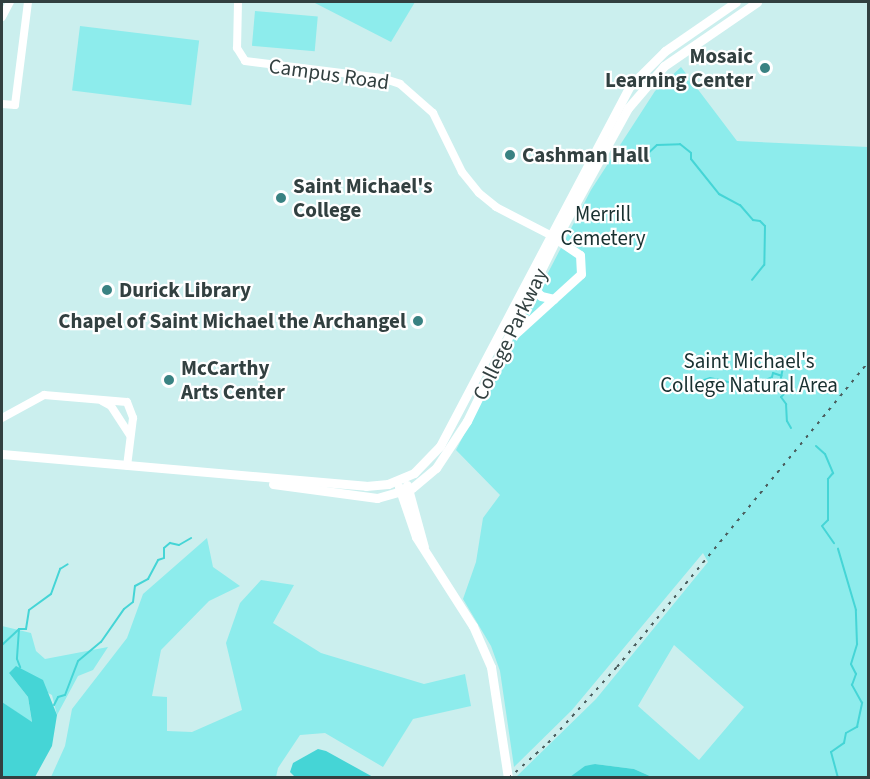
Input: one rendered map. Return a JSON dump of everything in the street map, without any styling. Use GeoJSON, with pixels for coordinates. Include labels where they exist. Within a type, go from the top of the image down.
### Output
{"type":"FeatureCollection","features":[{"type":"Feature","properties":{"kind":"main road","name":"College Parkway"},"geometry":{"type":"LineString","coordinates":[[405,491],[428,476],[448,453],[534,289],[553,237],[630,86],[660,55],[736,2]]}},
{"type":"Feature","properties":{"kind":"main road","name":"College Parkway"},"geometry":{"type":"LineString","coordinates":[[401,480],[440,446],[527,279],[620,121],[645,86],[674,58],[757,2]]}},
{"type":"Feature","properties":{"kind":"main road"},"geometry":{"type":"LineString","coordinates":[[507,343],[578,280],[582,268],[580,255],[553,237]]}},
{"type":"Feature","properties":{"kind":"main road"},"geometry":{"type":"LineString","coordinates":[[527,279],[541,296],[554,299]]}},
{"type":"Feature","properties":{"kind":"main road"},"geometry":{"type":"LineString","coordinates":[[2,454],[250,479],[366,486],[401,480],[424,552],[473,626],[491,667],[508,777]]}},
{"type":"Feature","properties":{"kind":"main road"},"geometry":{"type":"LineString","coordinates":[[250,479],[361,498],[405,491]]}},
{"type":"Feature","properties":{"kind":"street"},"geometry":{"type":"LineString","coordinates":[[2,17],[10,2]]}},
{"type":"Feature","properties":{"kind":"street"},"geometry":{"type":"LineString","coordinates":[[2,104],[15,105],[28,2]]}},
{"type":"Feature","properties":{"kind":"street","name":"Campus Road"},"geometry":{"type":"LineString","coordinates":[[238,2],[237,48],[244,61],[382,78],[400,84],[433,113],[462,171],[479,193],[496,207],[553,237]]}},
{"type":"Feature","properties":{"kind":"street"},"geometry":{"type":"LineString","coordinates":[[2,418],[44,395],[122,400],[130,405],[133,418],[127,466]]}},
{"type":"Feature","properties":{"kind":"street"},"geometry":{"type":"LineString","coordinates":[[95,399],[111,406],[130,435]]}},
{"type":"Feature","properties":{"kind":"green space"},"geometry":{"type":"Polygon","coordinates":[[[313,2],[415,2],[391,42],[313,2]]]}},
{"type":"Feature","properties":{"kind":"green space"},"geometry":{"type":"Polygon","coordinates":[[[255,11],[318,16],[315,51],[252,46],[255,11]]]}},
{"type":"Feature","properties":{"kind":"green space"},"geometry":{"type":"Polygon","coordinates":[[[80,26],[199,41],[191,105],[72,91],[80,26]]]}},
{"type":"Feature","properties":{"kind":"green space"},"geometry":{"type":"Polygon","coordinates":[[[681,67],[737,141],[868,147],[868,777],[652,777],[634,769],[595,764],[570,777],[516,777],[596,699],[708,562],[703,553],[572,710],[514,767],[500,671],[491,646],[463,599],[476,562],[483,518],[500,495],[456,450],[591,190],[655,91],[681,67]],[[674,645],[638,706],[699,760],[744,707],[674,645]]]}},
{"type":"Feature","properties":{"kind":"green space"},"geometry":{"type":"Polygon","coordinates":[[[207,538],[213,567],[240,586],[209,601],[161,650],[152,696],[167,697],[167,731],[192,732],[242,710],[226,643],[240,603],[261,580],[294,585],[273,623],[321,653],[424,684],[465,674],[471,706],[413,719],[383,767],[325,733],[300,735],[278,768],[276,777],[51,777],[65,746],[72,709],[127,638],[143,594],[207,538]]]}},
{"type":"Feature","properties":{"kind":"green space"},"geometry":{"type":"Polygon","coordinates":[[[2,626],[31,633],[36,651],[45,659],[108,647],[93,670],[78,676],[57,715],[52,695],[9,673],[28,697],[32,723],[2,702],[2,626]]]}},
{"type":"Feature","properties":{"kind":"shaded area"},"geometry":{"type":"Polygon","coordinates":[[[16,666],[43,680],[57,715],[52,746],[35,777],[2,777],[2,702],[32,722],[28,697],[9,673],[16,666]]]}},
{"type":"Feature","properties":{"kind":"shaded area"},"geometry":{"type":"Polygon","coordinates":[[[318,749],[326,751],[373,777],[295,777],[290,772],[293,763],[318,749]]]}},
{"type":"Feature","properties":{"kind":"shaded area"},"geometry":{"type":"Polygon","coordinates":[[[595,764],[634,769],[652,777],[570,777],[585,766],[595,764]]]}},
{"type":"Feature","properties":{"kind":"waterway"},"geometry":{"type":"LineString","coordinates":[[643,158],[657,145],[680,144],[691,153],[691,159],[719,194],[740,205],[753,220],[760,221],[765,226],[764,265],[752,280]]}},
{"type":"Feature","properties":{"kind":"waterway"},"geometry":{"type":"LineString","coordinates":[[785,357],[780,382],[785,384],[786,392],[781,397],[786,404],[787,421],[791,428]]}},
{"type":"Feature","properties":{"kind":"waterway"},"geometry":{"type":"LineString","coordinates":[[678,389],[710,378],[751,387],[772,377],[773,373],[782,376]]}},
{"type":"Feature","properties":{"kind":"waterway"},"geometry":{"type":"LineString","coordinates":[[816,446],[825,454],[833,473],[828,479],[828,520],[822,526],[834,543]]}},
{"type":"Feature","properties":{"kind":"waterway"},"geometry":{"type":"LineString","coordinates":[[54,705],[58,697],[65,695],[78,661],[101,642],[124,609],[133,602],[135,586],[148,579],[158,560],[164,558],[164,548],[170,543],[179,545],[191,538]]}},
{"type":"Feature","properties":{"kind":"waterway"},"geometry":{"type":"LineString","coordinates":[[838,549],[856,610],[857,644],[851,664],[856,674],[852,685],[862,703],[857,727],[846,733],[844,743],[831,752],[838,778]]}},
{"type":"Feature","properties":{"kind":"waterway"},"geometry":{"type":"LineString","coordinates":[[2,645],[19,629],[26,629],[29,610],[51,594],[60,569],[68,564]]}},
{"type":"Feature","properties":{"kind":"waterway"},"geometry":{"type":"LineString","coordinates":[[19,629],[17,659],[20,667]]}},
{"type":"Feature","properties":{"kind":"railway"},"geometry":{"type":"LineString","coordinates":[[509,778],[548,743],[617,667],[868,363]]}},
{"type":"Feature","properties":{"kind":"place","name":"Mosaic Learning Center"},"geometry":{"type":"Point","coordinates":[765,68]}},
{"type":"Feature","properties":{"kind":"place","name":"Cashman Hall"},"geometry":{"type":"Point","coordinates":[510,155]}},
{"type":"Feature","properties":{"kind":"place","name":"Saint Michael's College"},"geometry":{"type":"Point","coordinates":[281,198]}},
{"type":"Feature","properties":{"kind":"place","name":"Durick Library"},"geometry":{"type":"Point","coordinates":[107,290]}},
{"type":"Feature","properties":{"kind":"place","name":"Chapel of Saint Michael the Archangel"},"geometry":{"type":"Point","coordinates":[418,321]}},
{"type":"Feature","properties":{"kind":"place","name":"McCarthy Arts Center"},"geometry":{"type":"Point","coordinates":[169,380]}},
{"type":"Feature","properties":{"kind":"park label","name":"Merrill Cemetery"},"geometry":{"type":"Point","coordinates":[603,226]}},
{"type":"Feature","properties":{"kind":"park label","name":"Saint Michael's College Natural Area"},"geometry":{"type":"Point","coordinates":[749,373]}}]}
